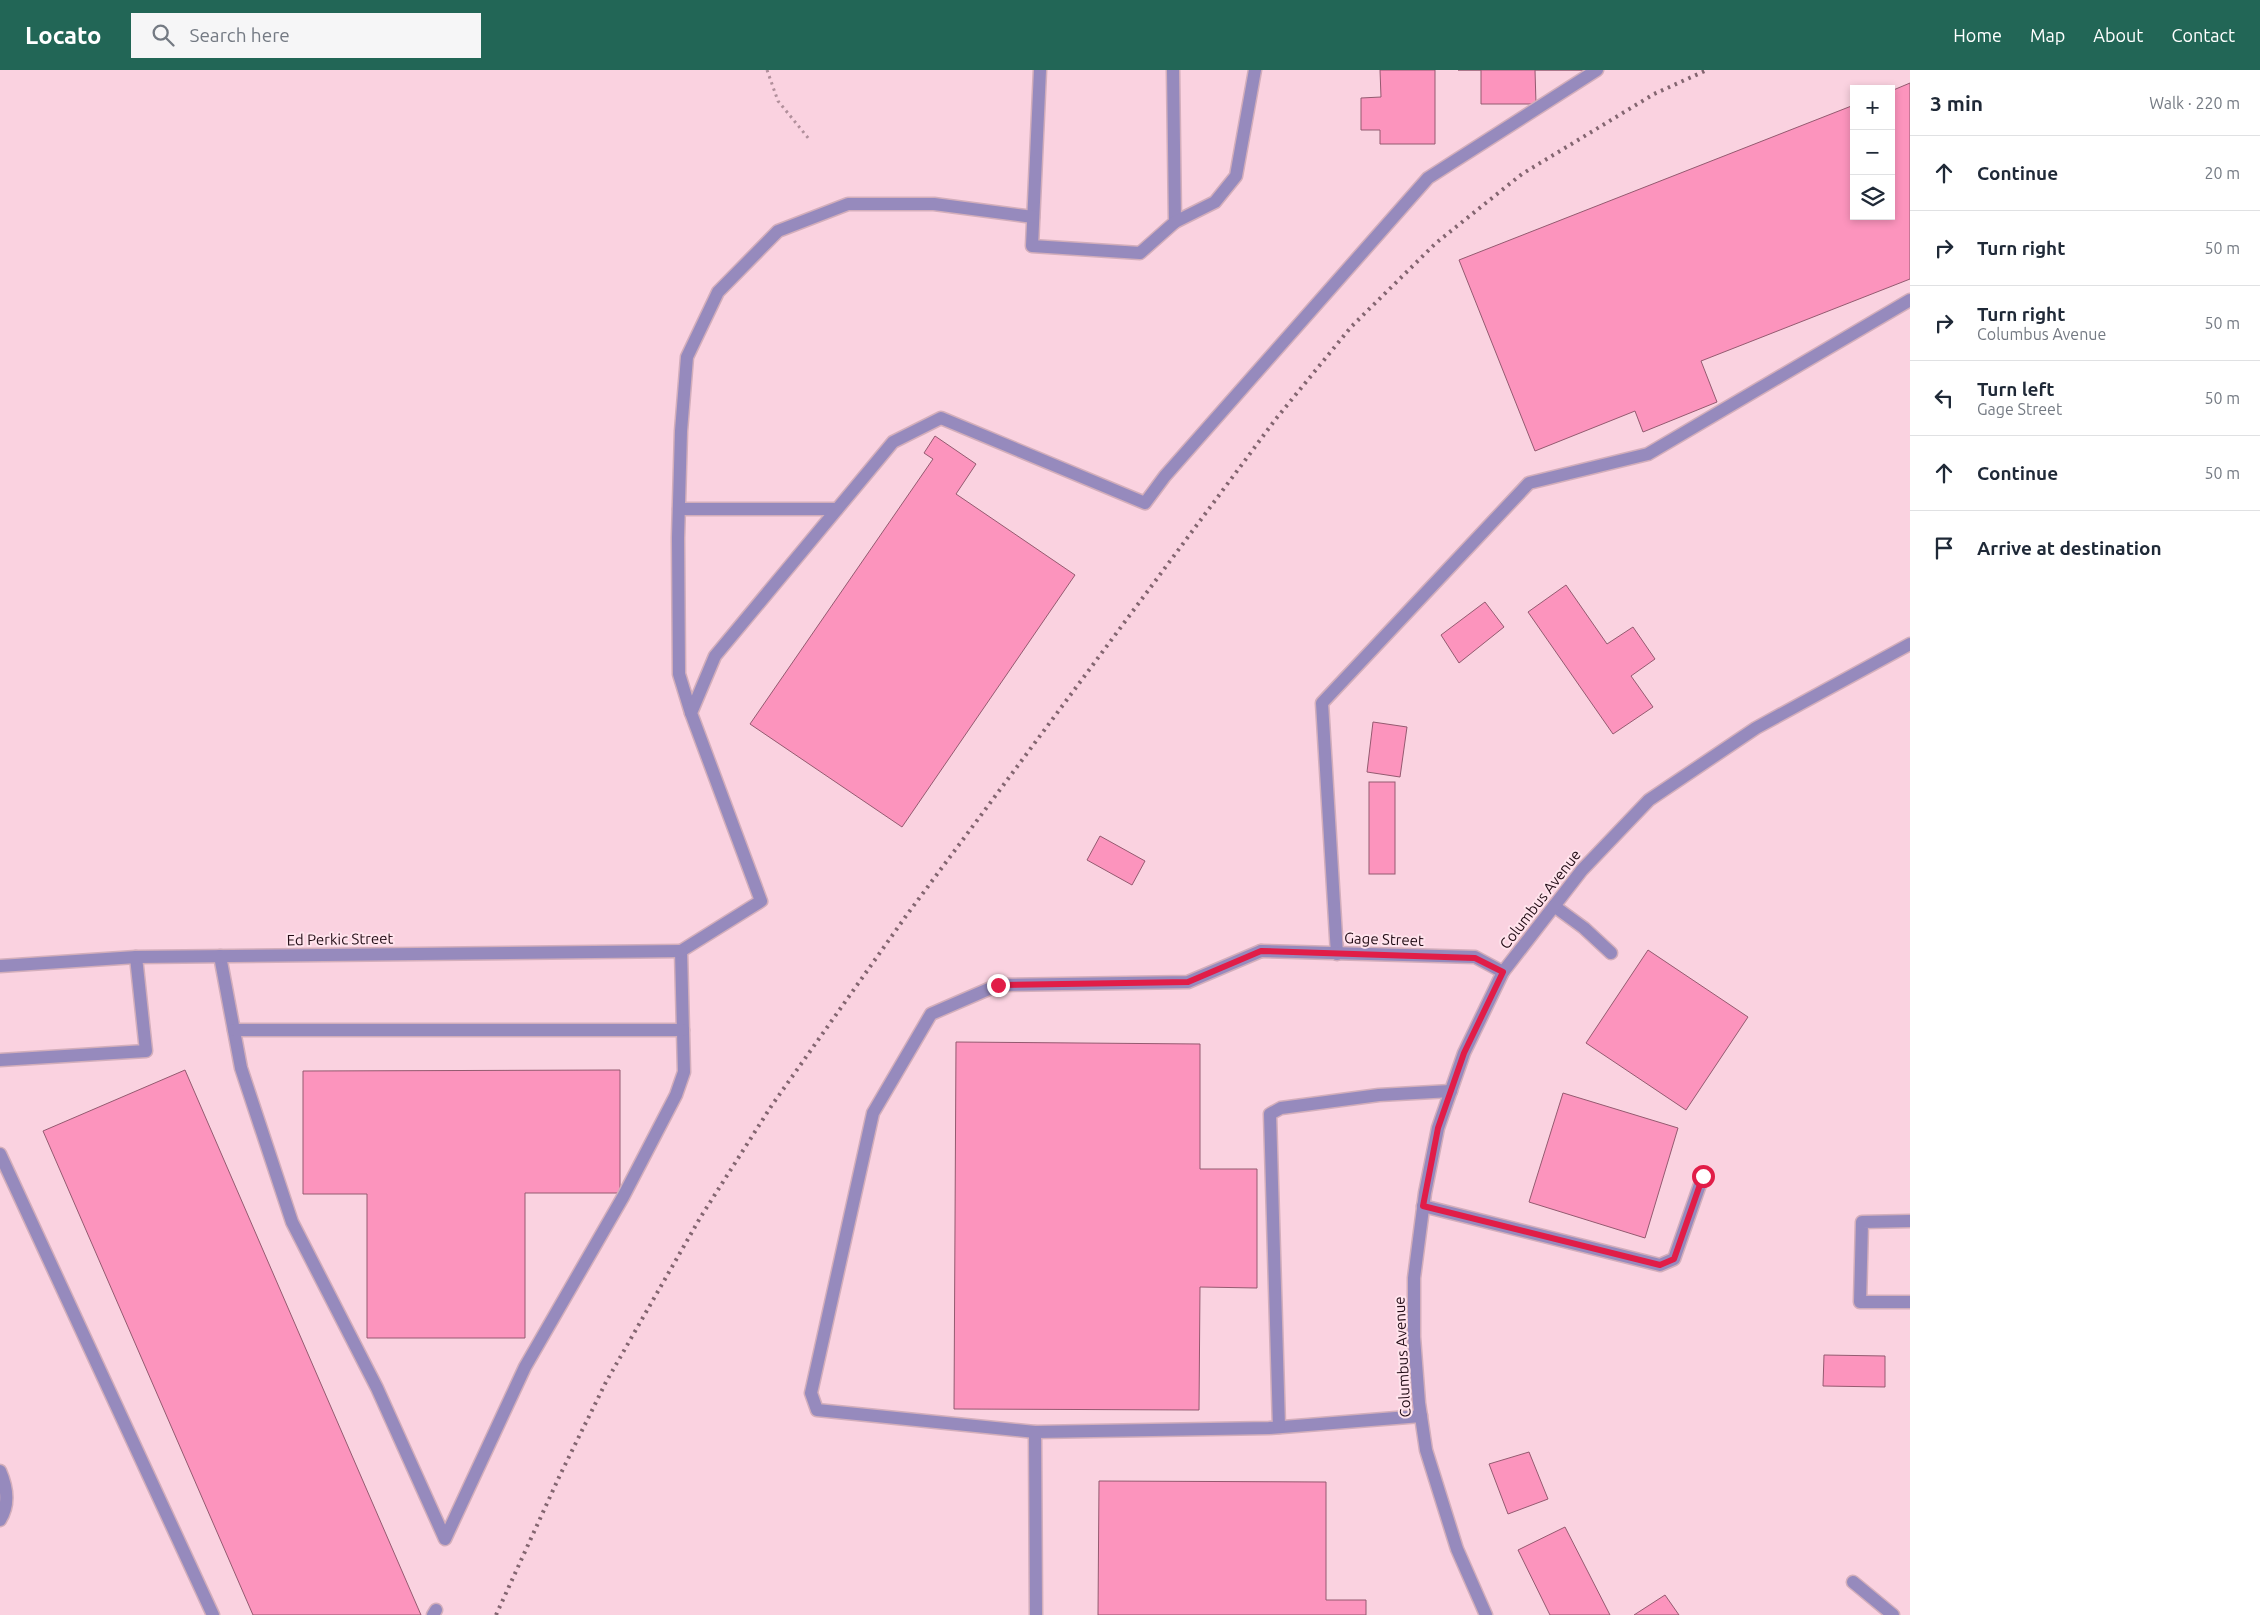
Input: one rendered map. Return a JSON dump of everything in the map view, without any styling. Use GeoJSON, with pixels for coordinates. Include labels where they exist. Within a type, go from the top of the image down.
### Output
{"type":"FeatureCollection","features":[{"type":"Feature","properties":{"kind":"street"},"geometry":{"type":"LineString","coordinates":[[1040,70],[1032,246],[1140,253],[1175,222],[1215,202],[1236,176],[1255,70]]}},
{"type":"Feature","properties":{"kind":"street"},"geometry":{"type":"LineString","coordinates":[[1173,70],[1175,222]]}},
{"type":"Feature","properties":{"kind":"street"},"geometry":{"type":"LineString","coordinates":[[691,713],[715,656],[893,442],[941,418],[1145,503],[1165,476],[1428,178],[1597,70]]}},
{"type":"Feature","properties":{"kind":"street"},"geometry":{"type":"LineString","coordinates":[[220,956],[241,1068],[292,1222],[376,1388],[445,1539],[525,1367],[623,1197],[676,1095],[684,1072],[680,951],[761,901],[691,713],[679,674],[679,509],[686,357],[718,292],[778,231],[848,204],[934,204],[1033,217]]}},
{"type":"Feature","properties":{"kind":"street"},"geometry":{"type":"LineString","coordinates":[[1337,954],[1322,703],[1530,483],[1648,454],[1910,300]]}},
{"type":"Feature","properties":{"kind":"street"},"geometry":{"type":"LineString","coordinates":[[679,509],[837,509]]}},
{"type":"Feature","properties":{"kind":"street","name":"Columbus Avenue"},"geometry":{"type":"LineString","coordinates":[[1486,1615],[1457,1549],[1426,1450],[1420,1416],[1414,1337],[1414,1278],[1423,1206],[1438,1128],[1464,1053],[1503,972],[1582,870],[1648,800],[1756,728],[1910,644]]}},
{"type":"Feature","properties":{"kind":"street"},"geometry":{"type":"LineString","coordinates":[[1554,906],[1584,928],[1610,953]]}},
{"type":"Feature","properties":{"kind":"street","name":"Ed Perkic Street"},"geometry":{"type":"LineString","coordinates":[[0,966],[136,958],[220,956],[680,951]]}},
{"type":"Feature","properties":{"kind":"street","name":"Gage Street"},"geometry":{"type":"LineString","coordinates":[[1034,1432],[817,1410],[811,1393],[873,1113],[931,1014],[998,985],[1188,982],[1261,951],[1475,958],[1503,972]]}},
{"type":"Feature","properties":{"kind":"street"},"geometry":{"type":"LineString","coordinates":[[0,1060],[146,1051],[136,958]]}},
{"type":"Feature","properties":{"kind":"street"},"geometry":{"type":"LineString","coordinates":[[234,1030],[683,1030]]}},
{"type":"Feature","properties":{"kind":"street"},"geometry":{"type":"LineString","coordinates":[[1279,1427],[1270,1114],[1281,1108],[1379,1095],[1451,1091]]}},
{"type":"Feature","properties":{"kind":"street"},"geometry":{"type":"LineString","coordinates":[[0,1154],[213,1615]]}},
{"type":"Feature","properties":{"kind":"street"},"geometry":{"type":"LineString","coordinates":[[1423,1206],[1660,1265],[1674,1259],[1703,1176]]}},
{"type":"Feature","properties":{"kind":"street"},"geometry":{"type":"LineString","coordinates":[[1910,1221],[1862,1222],[1860,1302],[1910,1302]]}},
{"type":"Feature","properties":{"kind":"street"},"geometry":{"type":"LineString","coordinates":[[1036,1615],[1034,1432],[1279,1427],[1420,1416]]}},
{"type":"Feature","properties":{"kind":"street"},"geometry":{"type":"LineString","coordinates":[[0,1471],[7,1488],[4,1513],[0,1520]]}},
{"type":"Feature","properties":{"kind":"street"},"geometry":{"type":"LineString","coordinates":[[1853,1582],[1892,1615]]}},
{"type":"Feature","properties":{"kind":"path"},"geometry":{"type":"LineString","coordinates":[[767,70],[778,100],[809,139]]}},
{"type":"Feature","properties":{"kind":"building"},"geometry":{"type":"Polygon","coordinates":[[[1380,70],[1435,70],[1435,144],[1380,144],[1380,130],[1361,130],[1361,98],[1381,97],[1380,70]]]}},
{"type":"Feature","properties":{"kind":"building"},"geometry":{"type":"Polygon","coordinates":[[[1481,70],[1535,70],[1536,104],[1481,104],[1481,70]]]}},
{"type":"Feature","properties":{"kind":"building"},"geometry":{"type":"Polygon","coordinates":[[[1910,83],[1910,279],[1701,361],[1717,402],[1643,432],[1635,411],[1535,451],[1459,260],[1850,107],[1850,220],[1895,220],[1895,89],[1910,83]]]}},
{"type":"Feature","properties":{"kind":"building"},"geometry":{"type":"Polygon","coordinates":[[[935,436],[976,464],[956,494],[1075,575],[902,827],[750,724],[933,459],[924,453],[935,436]]]}},
{"type":"Feature","properties":{"kind":"building"},"geometry":{"type":"Polygon","coordinates":[[[1566,585],[1607,644],[1633,627],[1655,659],[1631,676],[1653,707],[1613,734],[1528,612],[1566,585]]]}},
{"type":"Feature","properties":{"kind":"building"},"geometry":{"type":"Polygon","coordinates":[[[1485,602],[1504,627],[1459,663],[1441,635],[1485,602]]]}},
{"type":"Feature","properties":{"kind":"building"},"geometry":{"type":"Polygon","coordinates":[[[1373,722],[1407,727],[1400,777],[1367,772],[1373,722]]]}},
{"type":"Feature","properties":{"kind":"building"},"geometry":{"type":"Polygon","coordinates":[[[1369,782],[1395,782],[1395,874],[1369,874],[1369,782]]]}},
{"type":"Feature","properties":{"kind":"building"},"geometry":{"type":"Polygon","coordinates":[[[1100,836],[1145,861],[1132,885],[1087,860],[1100,836]]]}},
{"type":"Feature","properties":{"kind":"building"},"geometry":{"type":"Polygon","coordinates":[[[1648,950],[1748,1017],[1686,1110],[1586,1043],[1648,950]]]}},
{"type":"Feature","properties":{"kind":"building"},"geometry":{"type":"Polygon","coordinates":[[[956,1042],[1200,1044],[1200,1169],[1257,1169],[1257,1288],[1200,1287],[1199,1410],[954,1409],[956,1042]]]}},
{"type":"Feature","properties":{"kind":"building"},"geometry":{"type":"Polygon","coordinates":[[[185,1070],[421,1615],[253,1615],[43,1131],[185,1070]]]}},
{"type":"Feature","properties":{"kind":"building"},"geometry":{"type":"Polygon","coordinates":[[[620,1070],[620,1193],[525,1193],[525,1338],[367,1338],[367,1194],[303,1194],[303,1071],[620,1070]]]}},
{"type":"Feature","properties":{"kind":"building"},"geometry":{"type":"Polygon","coordinates":[[[1563,1093],[1678,1128],[1645,1238],[1529,1202],[1563,1093]]]}},
{"type":"Feature","properties":{"kind":"building"},"geometry":{"type":"Polygon","coordinates":[[[1824,1355],[1885,1356],[1885,1387],[1823,1386],[1824,1355]]]}},
{"type":"Feature","properties":{"kind":"building"},"geometry":{"type":"Polygon","coordinates":[[[1529,1452],[1548,1499],[1508,1514],[1489,1464],[1529,1452]]]}},
{"type":"Feature","properties":{"kind":"building"},"geometry":{"type":"Polygon","coordinates":[[[1099,1481],[1326,1482],[1326,1600],[1366,1600],[1366,1615],[1098,1615],[1099,1481]]]}},
{"type":"Feature","properties":{"kind":"building"},"geometry":{"type":"Polygon","coordinates":[[[1565,1527],[1610,1615],[1550,1615],[1518,1550],[1565,1527]]]}},
{"type":"Feature","properties":{"kind":"building"},"geometry":{"type":"Polygon","coordinates":[[[1665,1595],[1679,1615],[1634,1615],[1665,1595]]]}},
{"type":"Feature","properties":{"kind":"railway"},"geometry":{"type":"LineString","coordinates":[[496,1615],[560,1475],[606,1382],[700,1218],[772,1105],[906,916],[1275,420],[1351,327],[1436,243],[1522,174],[1654,94],[1707,70]]}},
{"type":"Feature","properties":{"kind":"route"},"geometry":{"type":"LineString","coordinates":[[998,985],[1188,982],[1261,951],[1475,958],[1503,972],[1464,1053],[1438,1128],[1423,1206],[1660,1265],[1674,1259],[1703,1176]]}}]}
